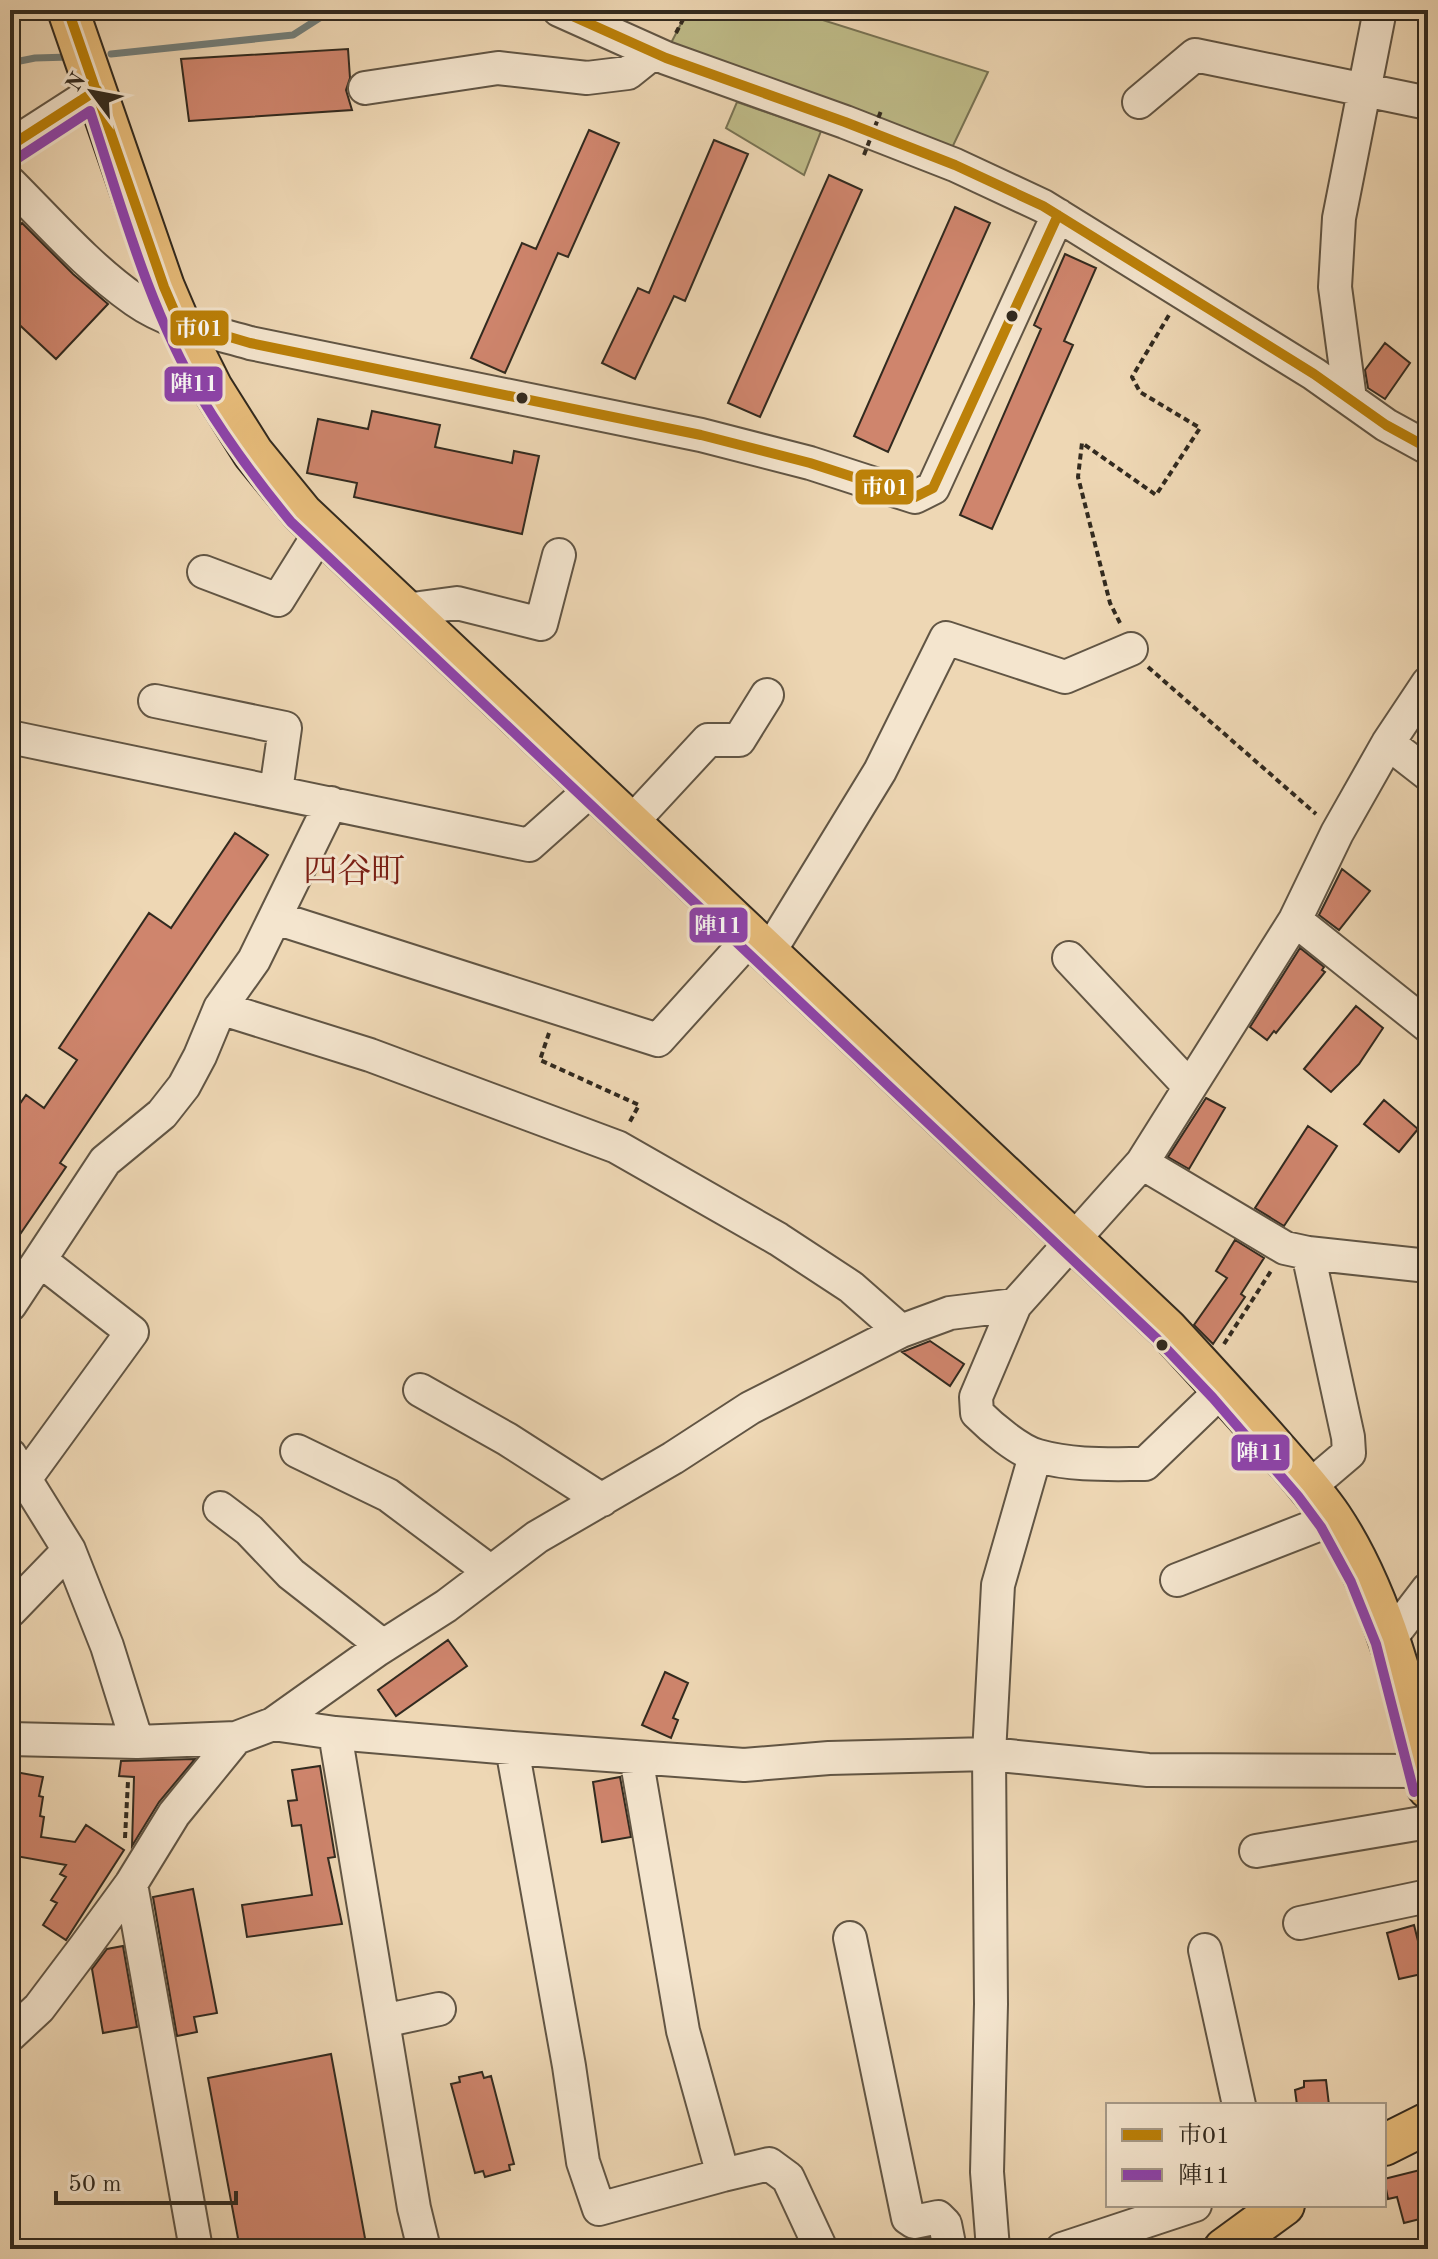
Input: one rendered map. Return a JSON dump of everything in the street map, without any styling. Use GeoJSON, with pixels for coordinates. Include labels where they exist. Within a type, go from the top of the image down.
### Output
{"type":"FeatureCollection","features":[{"type":"Feature","properties":{"kind":"main road"},"geometry":{"type":"LineString","coordinates":[[68,10],[164,287],[212,388],[253,453],[302,513],[1167,1329],[1215,1380],[1309,1487],[1333,1519],[1364,1576],[1389,1640],[1426,1780]]}},
{"type":"Feature","properties":{"kind":"main road"},"geometry":{"type":"LineString","coordinates":[[1386,2144],[1428,2123]]}},
{"type":"Feature","properties":{"kind":"main road"},"geometry":{"type":"LineString","coordinates":[[1224,2249],[1281,2207]]}},
{"type":"Feature","properties":{"kind":"street"},"geometry":{"type":"LineString","coordinates":[[559,10],[664,44],[955,165],[1058,215],[1314,374],[1386,425],[1428,448]]}},
{"type":"Feature","properties":{"kind":"street"},"geometry":{"type":"LineString","coordinates":[[1350,399],[1335,287],[1339,218],[1380,10]]}},
{"type":"Feature","properties":{"kind":"street"},"geometry":{"type":"LineString","coordinates":[[365,88],[498,68],[587,78],[628,73],[664,44]]}},
{"type":"Feature","properties":{"kind":"street"},"geometry":{"type":"LineString","coordinates":[[1139,102],[1195,55],[1428,103]]}},
{"type":"Feature","properties":{"kind":"street"},"geometry":{"type":"LineString","coordinates":[[10,146],[97,90]]}},
{"type":"Feature","properties":{"kind":"street"},"geometry":{"type":"LineString","coordinates":[[10,183],[137,302],[179,322],[250,343],[701,435],[810,463],[915,497],[933,488],[1058,215]]}},
{"type":"Feature","properties":{"kind":"street"},"geometry":{"type":"LineString","coordinates":[[204,572],[278,600],[321,531]]}},
{"type":"Feature","properties":{"kind":"street"},"geometry":{"type":"LineString","coordinates":[[405,610],[457,603],[541,624],[559,555]]}},
{"type":"Feature","properties":{"kind":"street"},"geometry":{"type":"LineString","coordinates":[[276,918],[658,1040],[759,946],[880,771],[946,638],[1065,677],[1131,649]]}},
{"type":"Feature","properties":{"kind":"street"},"geometry":{"type":"LineString","coordinates":[[1215,1380],[1145,1464],[1089,1464],[1035,1456],[992,1428],[977,1413],[976,1397],[1015,1305],[1142,1163],[1295,920],[1337,833],[1388,743],[1428,683]]}},
{"type":"Feature","properties":{"kind":"street"},"geometry":{"type":"LineString","coordinates":[[631,823],[708,740],[739,740],[767,695]]}},
{"type":"Feature","properties":{"kind":"street"},"geometry":{"type":"LineString","coordinates":[[155,701],[285,728],[276,791]]}},
{"type":"Feature","properties":{"kind":"street"},"geometry":{"type":"LineString","coordinates":[[10,737],[529,845],[594,787]]}},
{"type":"Feature","properties":{"kind":"street"},"geometry":{"type":"LineString","coordinates":[[1388,743],[1428,774]]}},
{"type":"Feature","properties":{"kind":"street"},"geometry":{"type":"LineString","coordinates":[[10,1305],[105,1161],[162,1114],[184,1086],[220,1008],[254,960],[276,918],[331,803]]}},
{"type":"Feature","properties":{"kind":"street"},"geometry":{"type":"LineString","coordinates":[[1295,920],[1428,1026]]}},
{"type":"Feature","properties":{"kind":"street"},"geometry":{"type":"LineString","coordinates":[[1069,958],[1189,1086]]}},
{"type":"Feature","properties":{"kind":"street"},"geometry":{"type":"LineString","coordinates":[[220,1008],[370,1055],[617,1147],[778,1239],[851,1287],[901,1331]]}},
{"type":"Feature","properties":{"kind":"street"},"geometry":{"type":"LineString","coordinates":[[1142,1163],[1296,1251],[1428,1266]]}},
{"type":"Feature","properties":{"kind":"street"},"geometry":{"type":"LineString","coordinates":[[1296,1251],[1348,1437],[1349,1453],[1309,1487]]}},
{"type":"Feature","properties":{"kind":"street"},"geometry":{"type":"LineString","coordinates":[[41,1261],[132,1332],[18,1467],[69,1550],[107,1646],[137,1742]]}},
{"type":"Feature","properties":{"kind":"street"},"geometry":{"type":"LineString","coordinates":[[10,1739],[137,1742],[236,1738],[273,1724],[383,1646],[446,1606],[537,1537],[750,1408],[901,1331],[950,1313],[1015,1305]]}},
{"type":"Feature","properties":{"kind":"street"},"geometry":{"type":"LineString","coordinates":[[420,1390],[507,1439],[602,1500]]}},
{"type":"Feature","properties":{"kind":"street"},"geometry":{"type":"LineString","coordinates":[[297,1451],[388,1495],[491,1572]]}},
{"type":"Feature","properties":{"kind":"street"},"geometry":{"type":"LineString","coordinates":[[993,2249],[987,2172],[991,2004],[989,1754],[998,1585],[1035,1456]]}},
{"type":"Feature","properties":{"kind":"street"},"geometry":{"type":"LineString","coordinates":[[220,1508],[249,1530],[291,1574],[383,1646]]}},
{"type":"Feature","properties":{"kind":"street"},"geometry":{"type":"LineString","coordinates":[[1177,1580],[1333,1519]]}},
{"type":"Feature","properties":{"kind":"street"},"geometry":{"type":"LineString","coordinates":[[10,1611],[69,1550]]}},
{"type":"Feature","properties":{"kind":"street"},"geometry":{"type":"LineString","coordinates":[[1389,1640],[1428,1589]]}},
{"type":"Feature","properties":{"kind":"street"},"geometry":{"type":"LineString","coordinates":[[273,1724],[335,1733],[744,1765],[829,1758],[989,1754],[1148,1770],[1426,1780]]}},
{"type":"Feature","properties":{"kind":"street"},"geometry":{"type":"LineString","coordinates":[[335,1733],[414,2208],[424,2249]]}},
{"type":"Feature","properties":{"kind":"street"},"geometry":{"type":"LineString","coordinates":[[10,2035],[39,2008],[131,1884],[174,1814],[236,1738]]}},
{"type":"Feature","properties":{"kind":"street"},"geometry":{"type":"LineString","coordinates":[[512,1748],[569,2066],[583,2162],[599,2209],[769,2164],[788,2178],[821,2249]]}},
{"type":"Feature","properties":{"kind":"street"},"geometry":{"type":"LineString","coordinates":[[636,1757],[683,2031],[723,2175]]}},
{"type":"Feature","properties":{"kind":"street"},"geometry":{"type":"LineString","coordinates":[[1256,1851],[1428,1822]]}},
{"type":"Feature","properties":{"kind":"street"},"geometry":{"type":"LineString","coordinates":[[131,1884],[196,2249]]}},
{"type":"Feature","properties":{"kind":"street"},"geometry":{"type":"LineString","coordinates":[[1300,1923],[1428,1896]]}},
{"type":"Feature","properties":{"kind":"street"},"geometry":{"type":"LineString","coordinates":[[850,1938],[908,2218],[914,2222],[938,2217],[945,2224],[950,2249]]}},
{"type":"Feature","properties":{"kind":"street"},"geometry":{"type":"LineString","coordinates":[[1205,1950],[1239,2103]]}},
{"type":"Feature","properties":{"kind":"street"},"geometry":{"type":"LineString","coordinates":[[383,2021],[439,2009]]}},
{"type":"Feature","properties":{"kind":"street"},"geometry":{"type":"LineString","coordinates":[[1062,2249],[1189,2207]]}},
{"type":"Feature","properties":{"kind":"path"},"geometry":{"type":"LineString","coordinates":[[664,44],[688,10]]}},
{"type":"Feature","properties":{"kind":"path"},"geometry":{"type":"LineString","coordinates":[[864,155],[881,111]]}},
{"type":"Feature","properties":{"kind":"path"},"geometry":{"type":"LineString","coordinates":[[1183,293],[1132,377],[1140,392],[1200,428],[1156,495],[1082,443],[1078,477],[1110,603],[1131,649],[1162,680],[1337,833]]}},
{"type":"Feature","properties":{"kind":"path"},"geometry":{"type":"LineString","coordinates":[[558,1008],[540,1060],[639,1105],[617,1147]]}},
{"type":"Feature","properties":{"kind":"path"},"geometry":{"type":"LineString","coordinates":[[1215,1380],[1296,1251]]}},
{"type":"Feature","properties":{"kind":"shaded area"},"geometry":{"type":"Polygon","coordinates":[[[688,10],[791,10],[988,72],[950,152],[669,47],[688,10]]]}},
{"type":"Feature","properties":{"kind":"shaded area"},"geometry":{"type":"Polygon","coordinates":[[[737,102],[821,131],[804,175],[726,128],[737,102]]]}},
{"type":"Feature","properties":{"kind":"building"},"geometry":{"type":"Polygon","coordinates":[[[348,49],[350,78],[346,90],[352,110],[189,121],[181,59],[348,49]]]}},
{"type":"Feature","properties":{"kind":"building"},"geometry":{"type":"Polygon","coordinates":[[[589,130],[619,143],[568,257],[558,253],[505,373],[471,358],[522,243],[536,249],[589,130]]]}},
{"type":"Feature","properties":{"kind":"building"},"geometry":{"type":"Polygon","coordinates":[[[714,140],[748,154],[685,301],[674,296],[635,379],[602,363],[638,288],[649,293],[714,140]]]}},
{"type":"Feature","properties":{"kind":"building"},"geometry":{"type":"Polygon","coordinates":[[[829,175],[862,190],[760,417],[728,403],[829,175]]]}},
{"type":"Feature","properties":{"kind":"building"},"geometry":{"type":"Polygon","coordinates":[[[955,207],[990,223],[888,452],[854,436],[955,207]]]}},
{"type":"Feature","properties":{"kind":"building"},"geometry":{"type":"Polygon","coordinates":[[[22,223],[108,304],[56,359],[10,316],[10,236],[22,223]]]}},
{"type":"Feature","properties":{"kind":"building"},"geometry":{"type":"Polygon","coordinates":[[[1065,254],[1096,268],[1064,341],[1073,345],[992,529],[960,515],[1041,329],[1034,325],[1065,254]]]}},
{"type":"Feature","properties":{"kind":"building"},"geometry":{"type":"Polygon","coordinates":[[[1385,343],[1410,363],[1385,399],[1368,388],[1365,370],[1385,343]]]}},
{"type":"Feature","properties":{"kind":"building"},"geometry":{"type":"Polygon","coordinates":[[[372,411],[440,425],[435,447],[512,463],[514,451],[539,456],[522,534],[354,497],[357,483],[307,473],[318,419],[368,429],[372,411]]]}},
{"type":"Feature","properties":{"kind":"building"},"geometry":{"type":"Polygon","coordinates":[[[235,833],[268,855],[60,1163],[66,1167],[10,1249],[10,1118],[26,1095],[44,1108],[77,1060],[59,1048],[149,913],[171,928],[235,833]]]}},
{"type":"Feature","properties":{"kind":"building"},"geometry":{"type":"Polygon","coordinates":[[[1342,869],[1370,891],[1339,930],[1319,915],[1342,869]]]}},
{"type":"Feature","properties":{"kind":"building"},"geometry":{"type":"Polygon","coordinates":[[[1300,948],[1324,967],[1322,970],[1325,972],[1267,1040],[1250,1027],[1300,948]]]}},
{"type":"Feature","properties":{"kind":"building"},"geometry":{"type":"Polygon","coordinates":[[[1356,1006],[1383,1028],[1359,1064],[1331,1092],[1304,1069],[1356,1006]]]}},
{"type":"Feature","properties":{"kind":"building"},"geometry":{"type":"Polygon","coordinates":[[[1206,1098],[1225,1108],[1189,1169],[1168,1157],[1206,1098]]]}},
{"type":"Feature","properties":{"kind":"building"},"geometry":{"type":"Polygon","coordinates":[[[1384,1100],[1418,1129],[1399,1152],[1364,1124],[1384,1100]]]}},
{"type":"Feature","properties":{"kind":"building"},"geometry":{"type":"Polygon","coordinates":[[[1308,1126],[1337,1146],[1284,1226],[1255,1208],[1308,1126]]]}},
{"type":"Feature","properties":{"kind":"building"},"geometry":{"type":"Polygon","coordinates":[[[1235,1240],[1264,1258],[1241,1294],[1245,1297],[1213,1344],[1194,1325],[1227,1278],[1216,1271],[1235,1240]]]}},
{"type":"Feature","properties":{"kind":"building"},"geometry":{"type":"Polygon","coordinates":[[[930,1341],[964,1364],[950,1386],[902,1352],[930,1341]]]}},
{"type":"Feature","properties":{"kind":"building"},"geometry":{"type":"Polygon","coordinates":[[[448,1640],[467,1666],[396,1716],[378,1690],[448,1640]]]}},
{"type":"Feature","properties":{"kind":"building"},"geometry":{"type":"Polygon","coordinates":[[[665,1672],[688,1683],[673,1718],[678,1720],[671,1738],[642,1725],[665,1672]]]}},
{"type":"Feature","properties":{"kind":"building"},"geometry":{"type":"Polygon","coordinates":[[[195,1759],[159,1802],[132,1846],[134,1777],[119,1776],[121,1761],[195,1759]]]}},
{"type":"Feature","properties":{"kind":"building"},"geometry":{"type":"Polygon","coordinates":[[[320,1766],[335,1857],[328,1858],[342,1924],[247,1937],[242,1905],[312,1895],[301,1825],[292,1826],[288,1801],[297,1800],[292,1770],[320,1766]]]}},
{"type":"Feature","properties":{"kind":"building"},"geometry":{"type":"Polygon","coordinates":[[[10,1771],[43,1777],[39,1796],[43,1797],[40,1816],[44,1817],[41,1837],[75,1842],[86,1825],[124,1850],[66,1940],[43,1925],[57,1903],[51,1900],[66,1877],[60,1874],[66,1865],[10,1855],[10,1771]]]}},
{"type":"Feature","properties":{"kind":"building"},"geometry":{"type":"Polygon","coordinates":[[[620,1777],[631,1837],[602,1842],[593,1782],[620,1777]]]}},
{"type":"Feature","properties":{"kind":"building"},"geometry":{"type":"Polygon","coordinates":[[[193,1889],[217,2013],[194,2017],[197,2032],[177,2036],[153,1897],[193,1889]]]}},
{"type":"Feature","properties":{"kind":"building"},"geometry":{"type":"Polygon","coordinates":[[[1414,1925],[1426,1973],[1399,1979],[1387,1933],[1414,1925]]]}},
{"type":"Feature","properties":{"kind":"building"},"geometry":{"type":"Polygon","coordinates":[[[123,1946],[137,2027],[103,2033],[92,1969],[107,1949],[123,1946]]]}},
{"type":"Feature","properties":{"kind":"building"},"geometry":{"type":"Polygon","coordinates":[[[331,2054],[367,2249],[240,2249],[208,2078],[331,2054]]]}},
{"type":"Feature","properties":{"kind":"building"},"geometry":{"type":"Polygon","coordinates":[[[482,2072],[484,2078],[491,2076],[514,2164],[509,2165],[510,2170],[485,2177],[483,2171],[475,2173],[451,2084],[460,2082],[459,2077],[482,2072]]]}},
{"type":"Feature","properties":{"kind":"building"},"geometry":{"type":"Polygon","coordinates":[[[1326,2080],[1329,2103],[1297,2103],[1295,2090],[1304,2087],[1304,2081],[1326,2080]]]}},
{"type":"Feature","properties":{"kind":"building"},"geometry":{"type":"Polygon","coordinates":[[[1428,2168],[1428,2217],[1404,2223],[1397,2197],[1388,2199],[1386,2178],[1428,2168]]]}},
{"type":"Feature","properties":{"kind":"waterway"},"geometry":{"type":"LineString","coordinates":[[111,54],[293,35],[332,10]]}},
{"type":"Feature","properties":{"kind":"waterway"},"geometry":{"type":"LineString","coordinates":[[10,63],[35,58],[70,57]]}},
{"type":"Feature","properties":{"kind":"transit line","name":"市01"},"geometry":{"type":"LineString","coordinates":[[68,10],[164,287],[179,322],[250,343],[701,435],[810,463],[915,497],[933,488],[1058,215]]}},
{"type":"Feature","properties":{"kind":"transit line","name":"市01"},"geometry":{"type":"LineString","coordinates":[[559,10],[666,58],[955,165],[1043,206],[1314,374],[1386,425],[1428,448]]}},
{"type":"Feature","properties":{"kind":"transit line","name":"市01"},"geometry":{"type":"LineString","coordinates":[[10,146],[97,90]]}},
{"type":"Feature","properties":{"kind":"transit line","name":"陣11"},"geometry":{"type":"LineString","coordinates":[[18,158],[90,111],[138,257],[166,329],[201,397],[255,477],[291,522],[1157,1339],[1298,1496],[1321,1527],[1351,1582],[1376,1644],[1414,1792]]}},
{"type":"Feature","properties":{"kind":"district","name":"四谷町"},"geometry":{"type":"Point","coordinates":[354,873]}}]}
